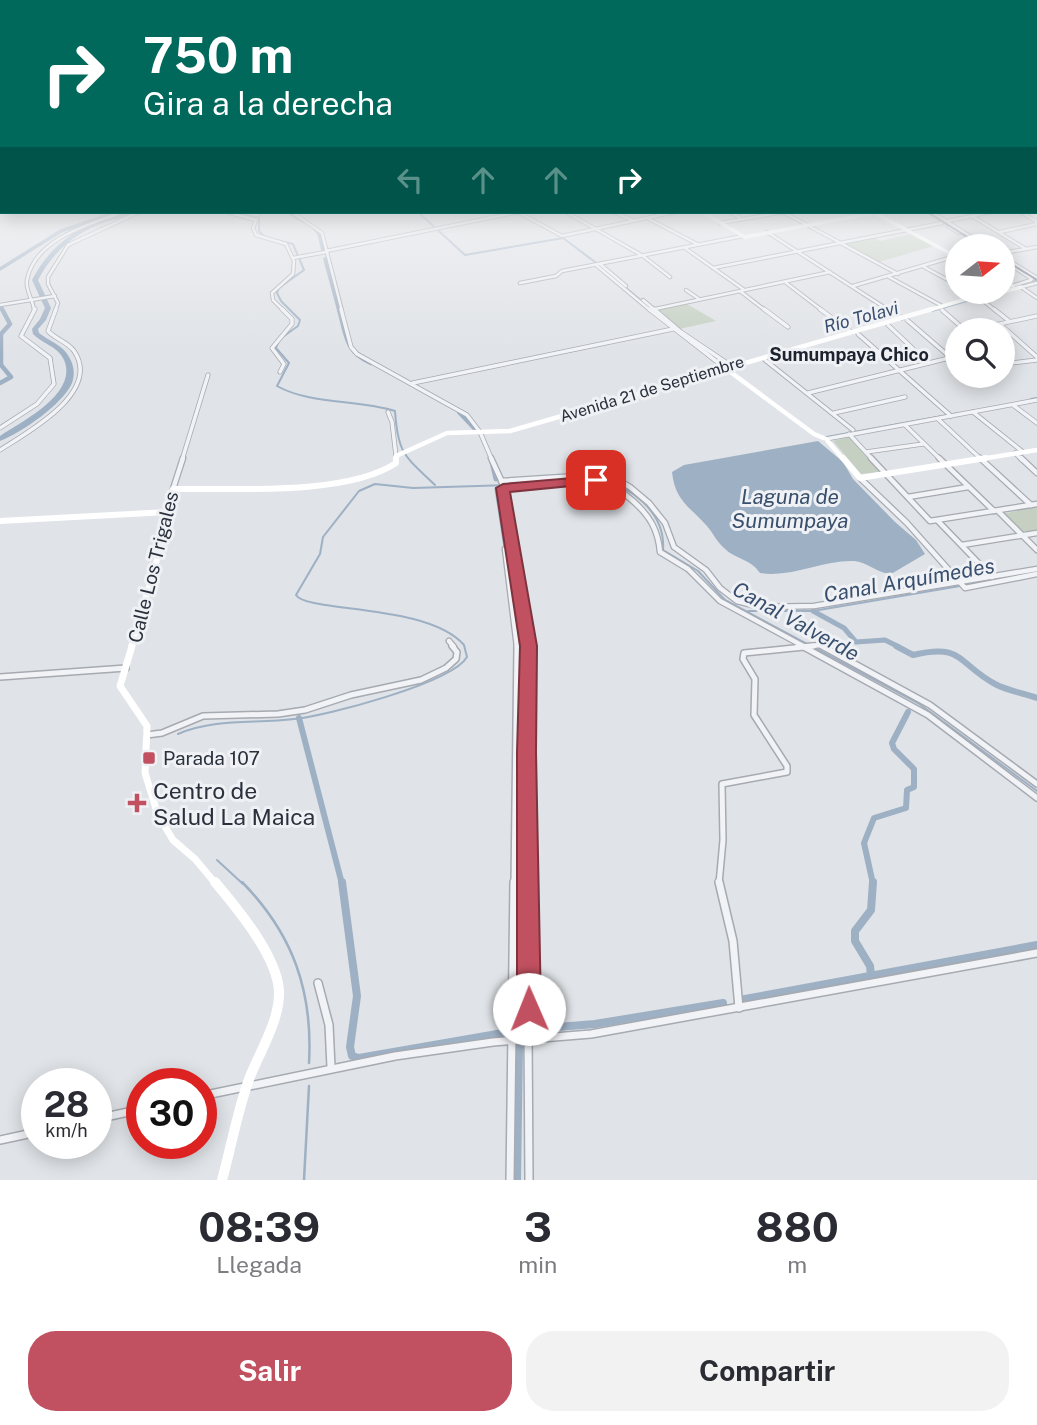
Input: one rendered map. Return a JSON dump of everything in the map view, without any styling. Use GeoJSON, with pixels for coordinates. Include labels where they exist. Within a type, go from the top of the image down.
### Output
{"type":"FeatureCollection","features":[{"type":"Feature","properties":{"kind":"street"},"geometry":{"type":"LineString","coordinates":[[0,428],[40,402],[54,384],[50,358],[21,336],[35,308],[26,276],[48,246]]}},
{"type":"Feature","properties":{"kind":"street"},"geometry":{"type":"LineString","coordinates":[[0,450],[68,400],[80,382],[78,359],[73,349],[48,331],[58,306],[48,284],[48,277],[67,246]]}},
{"type":"Feature","properties":{"kind":"street"},"geometry":{"type":"LineString","coordinates":[[280,372],[284,364],[272,348],[290,326],[292,319],[273,300],[272,293],[293,274],[294,257],[287,246]]}},
{"type":"Feature","properties":{"kind":"street"},"geometry":{"type":"LineString","coordinates":[[325,246],[351,347],[357,354],[467,415],[480,432],[502,485],[529,646],[526,752],[529,1180]]}},
{"type":"Feature","properties":{"kind":"street"},"geometry":{"type":"LineString","coordinates":[[294,257],[355,246]]}},
{"type":"Feature","properties":{"kind":"street"},"geometry":{"type":"LineString","coordinates":[[625,246],[670,277]]}},
{"type":"Feature","properties":{"kind":"street"},"geometry":{"type":"LineString","coordinates":[[520,283],[694,246]]}},
{"type":"Feature","properties":{"kind":"street"},"geometry":{"type":"LineString","coordinates":[[790,246],[904,319],[945,353]]}},
{"type":"Feature","properties":{"kind":"street"},"geometry":{"type":"LineString","coordinates":[[713,268],[821,246]]}},
{"type":"Feature","properties":{"kind":"street"},"geometry":{"type":"LineString","coordinates":[[846,246],[898,274]]}},
{"type":"Feature","properties":{"kind":"street"},"geometry":{"type":"LineString","coordinates":[[1021,246],[1026,249]]}},
{"type":"Feature","properties":{"kind":"street"},"geometry":{"type":"LineString","coordinates":[[1015,253],[1037,247]]}},
{"type":"Feature","properties":{"kind":"street"},"geometry":{"type":"LineString","coordinates":[[684,248],[788,327]]}},
{"type":"Feature","properties":{"kind":"street"},"geometry":{"type":"LineString","coordinates":[[853,286],[945,260]]}},
{"type":"Feature","properties":{"kind":"street"},"geometry":{"type":"LineString","coordinates":[[598,265],[626,286]]}},
{"type":"Feature","properties":{"kind":"street"},"geometry":{"type":"LineString","coordinates":[[598,265],[673,329],[727,368]]}},
{"type":"Feature","properties":{"kind":"street"},"geometry":{"type":"LineString","coordinates":[[1015,265],[1036,279]]}},
{"type":"Feature","properties":{"kind":"street"},"geometry":{"type":"LineString","coordinates":[[923,266],[945,278]]}},
{"type":"Feature","properties":{"kind":"street"},"geometry":{"type":"LineString","coordinates":[[654,309],[830,272]]}},
{"type":"Feature","properties":{"kind":"street"},"geometry":{"type":"LineString","coordinates":[[888,277],[942,308],[952,318]]}},
{"type":"Feature","properties":{"kind":"street","name":"Avenida 21 de Septiembre"},"geometry":{"type":"LineString","coordinates":[[1016,286],[1036,279]]}},
{"type":"Feature","properties":{"kind":"street"},"geometry":{"type":"LineString","coordinates":[[783,281],[851,332]]}},
{"type":"Feature","properties":{"kind":"street"},"geometry":{"type":"LineString","coordinates":[[1016,286],[1037,299]]}},
{"type":"Feature","properties":{"kind":"street"},"geometry":{"type":"LineString","coordinates":[[686,290],[699,299]]}},
{"type":"Feature","properties":{"kind":"street"},"geometry":{"type":"LineString","coordinates":[[0,305],[54,296]]}},
{"type":"Feature","properties":{"kind":"street"},"geometry":{"type":"LineString","coordinates":[[643,300],[727,368],[814,434],[826,439],[961,584]]}},
{"type":"Feature","properties":{"kind":"street","name":"Avenida 21 de Septiembre"},"geometry":{"type":"LineString","coordinates":[[173,489],[345,482],[390,470],[399,455],[447,433],[510,431],[955,304]]}},
{"type":"Feature","properties":{"kind":"street"},"geometry":{"type":"LineString","coordinates":[[988,304],[1005,318]]}},
{"type":"Feature","properties":{"kind":"street"},"geometry":{"type":"LineString","coordinates":[[1015,320],[1037,316]]}},
{"type":"Feature","properties":{"kind":"street","name":"Avenida 21 de Septiembre"},"geometry":{"type":"LineString","coordinates":[[727,368],[888,326],[904,319]]}},
{"type":"Feature","properties":{"kind":"street"},"geometry":{"type":"LineString","coordinates":[[888,326],[928,363]]}},
{"type":"Feature","properties":{"kind":"street"},"geometry":{"type":"LineString","coordinates":[[412,383],[673,329]]}},
{"type":"Feature","properties":{"kind":"street"},"geometry":{"type":"LineString","coordinates":[[858,334],[950,415]]}},
{"type":"Feature","properties":{"kind":"street"},"geometry":{"type":"LineString","coordinates":[[1015,338],[1037,358]]}},
{"type":"Feature","properties":{"kind":"street"},"geometry":{"type":"LineString","coordinates":[[1015,363],[1037,358]]}},
{"type":"Feature","properties":{"kind":"street"},"geometry":{"type":"LineString","coordinates":[[808,393],[945,359]]}},
{"type":"Feature","properties":{"kind":"street"},"geometry":{"type":"LineString","coordinates":[[765,360],[833,413],[930,521],[1037,504]]}},
{"type":"Feature","properties":{"kind":"street","name":"Calle Los Trigales"},"geometry":{"type":"LineString","coordinates":[[147,734],[147,726],[120,686],[170,516],[168,512],[173,489],[208,375]]}},
{"type":"Feature","properties":{"kind":"street"},"geometry":{"type":"LineString","coordinates":[[833,413],[905,397]]}},
{"type":"Feature","properties":{"kind":"street"},"geometry":{"type":"LineString","coordinates":[[826,439],[851,432],[1037,400]]}},
{"type":"Feature","properties":{"kind":"street"},"geometry":{"type":"LineString","coordinates":[[1012,405],[1037,423]]}},
{"type":"Feature","properties":{"kind":"street"},"geometry":{"type":"LineString","coordinates":[[388,412],[392,416],[392,447],[399,455]]}},
{"type":"Feature","properties":{"kind":"street"},"geometry":{"type":"LineString","coordinates":[[972,412],[1023,452]]}},
{"type":"Feature","properties":{"kind":"street"},"geometry":{"type":"LineString","coordinates":[[937,418],[1031,505]]}},
{"type":"Feature","properties":{"kind":"street"},"geometry":{"type":"LineString","coordinates":[[904,424],[1037,550]]}},
{"type":"Feature","properties":{"kind":"street"},"geometry":{"type":"LineString","coordinates":[[866,452],[924,443]]}},
{"type":"Feature","properties":{"kind":"street"},"geometry":{"type":"LineString","coordinates":[[860,478],[1037,450]]}},
{"type":"Feature","properties":{"kind":"street"},"geometry":{"type":"LineString","coordinates":[[1015,453],[1037,473]]}},
{"type":"Feature","properties":{"kind":"street"},"geometry":{"type":"LineString","coordinates":[[502,485],[591,473],[608,474],[623,481],[652,506],[671,535],[674,547],[706,570],[720,588],[737,601],[761,607],[814,606],[1037,571]]}},
{"type":"Feature","properties":{"kind":"street"},"geometry":{"type":"LineString","coordinates":[[502,485],[596,480],[613,486],[646,512],[658,533],[658,548],[664,555],[688,569],[720,601],[808,646],[928,715],[1037,798]]}},
{"type":"Feature","properties":{"kind":"street"},"geometry":{"type":"LineString","coordinates":[[908,497],[969,487]]}},
{"type":"Feature","properties":{"kind":"street"},"geometry":{"type":"LineString","coordinates":[[0,521],[168,512]]}},
{"type":"Feature","properties":{"kind":"street"},"geometry":{"type":"LineString","coordinates":[[938,520],[992,577]]}},
{"type":"Feature","properties":{"kind":"street"},"geometry":{"type":"LineString","coordinates":[[961,545],[1037,533]]}},
{"type":"Feature","properties":{"kind":"street"},"geometry":{"type":"LineString","coordinates":[[505,549],[517,634],[510,1180]]}},
{"type":"Feature","properties":{"kind":"street"},"geometry":{"type":"LineString","coordinates":[[961,584],[1037,571]]}},
{"type":"Feature","properties":{"kind":"street"},"geometry":{"type":"LineString","coordinates":[[222,1180],[247,1086],[277,1004],[279,984],[250,929],[213,879],[193,856],[169,837],[150,791],[144,754],[147,734],[157,735],[192,719],[207,716],[279,714],[309,709],[350,695],[416,680],[445,668],[456,659],[457,652],[449,640]]}},
{"type":"Feature","properties":{"kind":"street"},"geometry":{"type":"LineString","coordinates":[[739,1008],[733,941],[719,882],[723,840],[722,784],[787,772],[788,766],[754,715],[755,679],[743,656],[750,652],[821,645],[930,705],[1037,784]]}},
{"type":"Feature","properties":{"kind":"street"},"geometry":{"type":"LineString","coordinates":[[0,677],[127,668]]}},
{"type":"Feature","properties":{"kind":"street"},"geometry":{"type":"LineString","coordinates":[[217,1093],[331,1067],[530,1036],[591,1034],[1037,953]]}},
{"type":"Feature","properties":{"kind":"street"},"geometry":{"type":"LineString","coordinates":[[318,983],[329,1025],[331,1067]]}},
{"type":"Feature","properties":{"kind":"street"},"geometry":{"type":"LineString","coordinates":[[0,1140],[21,1135]]}},
{"type":"Feature","properties":{"kind":"green space"},"geometry":{"type":"Polygon","coordinates":[[[849,246],[934,246],[879,262],[849,246]]]}},
{"type":"Feature","properties":{"kind":"green space"},"geometry":{"type":"Polygon","coordinates":[[[687,304],[716,321],[679,329],[659,312],[687,304]]]}},
{"type":"Feature","properties":{"kind":"green space"},"geometry":{"type":"Polygon","coordinates":[[[849,437],[880,472],[861,474],[833,441],[849,437]]]}},
{"type":"Feature","properties":{"kind":"green space"},"geometry":{"type":"Polygon","coordinates":[[[1037,506],[1037,531],[1020,531],[1003,514],[1037,506]]]}},
{"type":"Feature","properties":{"kind":"water","name":"Laguna de Sumumpaya"},"geometry":{"type":"Polygon","coordinates":[[[818,441],[843,462],[853,479],[916,540],[925,554],[891,574],[854,561],[784,573],[760,573],[752,564],[722,546],[676,490],[672,472],[684,465],[818,441]]]}},
{"type":"Feature","properties":{"kind":"waterway"},"geometry":{"type":"LineString","coordinates":[[0,269],[37,246]]}},
{"type":"Feature","properties":{"kind":"waterway"},"geometry":{"type":"LineString","coordinates":[[0,439],[50,406],[68,382],[71,370],[66,357],[36,334],[35,329],[48,308],[35,280],[47,259],[60,246]]}},
{"type":"Feature","properties":{"kind":"waterway"},"geometry":{"type":"LineString","coordinates":[[284,336],[298,326],[300,320],[281,301],[277,293],[279,288],[304,270],[294,246]]}},
{"type":"Feature","properties":{"kind":"waterway"},"geometry":{"type":"LineString","coordinates":[[322,246],[323,250]]}},
{"type":"Feature","properties":{"kind":"waterway","name":"Río Tolavi"},"geometry":{"type":"LineString","coordinates":[[455,246],[465,255],[516,246]]}},
{"type":"Feature","properties":{"kind":"waterway","name":"Río Tolavi"},"geometry":{"type":"LineString","coordinates":[[574,246],[595,262]]}},
{"type":"Feature","properties":{"kind":"waterway"},"geometry":{"type":"LineString","coordinates":[[325,259],[339,311]]}},
{"type":"Feature","properties":{"kind":"waterway","name":"Río Tolavi"},"geometry":{"type":"LineString","coordinates":[[600,266],[650,308]]}},
{"type":"Feature","properties":{"kind":"waterway","name":"Río Tolavi"},"geometry":{"type":"LineString","coordinates":[[1021,285],[1037,280]]}},
{"type":"Feature","properties":{"kind":"waterway","name":"Río Tolavi"},"geometry":{"type":"LineString","coordinates":[[932,311],[956,304]]}},
{"type":"Feature","properties":{"kind":"waterway"},"geometry":{"type":"LineString","coordinates":[[0,307],[3,311]]}},
{"type":"Feature","properties":{"kind":"waterway"},"geometry":{"type":"LineString","coordinates":[[0,383],[11,377],[1,365],[1,334],[10,324],[2,309]]}},
{"type":"Feature","properties":{"kind":"waterway"},"geometry":{"type":"LineString","coordinates":[[339,309],[351,347],[371,363]]}},
{"type":"Feature","properties":{"kind":"waterway"},"geometry":{"type":"LineString","coordinates":[[278,343],[276,348],[289,363],[277,386],[304,396],[395,411],[398,437],[405,454],[435,485]]}},
{"type":"Feature","properties":{"kind":"waterway"},"geometry":{"type":"LineString","coordinates":[[1031,399],[1037,398]]}},
{"type":"Feature","properties":{"kind":"waterway"},"geometry":{"type":"LineString","coordinates":[[459,412],[476,430]]}},
{"type":"Feature","properties":{"kind":"waterway"},"geometry":{"type":"LineString","coordinates":[[827,437],[959,413]]}},
{"type":"Feature","properties":{"kind":"waterway"},"geometry":{"type":"LineString","coordinates":[[492,462],[496,479]]}},
{"type":"Feature","properties":{"kind":"waterway","name":"Canal Valverde"},"geometry":{"type":"LineString","coordinates":[[597,477],[622,487],[644,503],[659,524],[663,550],[698,571],[725,600],[807,644]]}},
{"type":"Feature","properties":{"kind":"waterway"},"geometry":{"type":"LineString","coordinates":[[178,734],[207,726],[294,719],[332,712],[387,697],[457,667],[467,657],[464,645],[447,632],[397,615],[305,601],[296,595],[320,554],[323,537],[359,491],[375,484],[413,488],[511,485]]}},
{"type":"Feature","properties":{"kind":"waterway"},"geometry":{"type":"LineString","coordinates":[[497,489],[507,554]]}},
{"type":"Feature","properties":{"kind":"waterway"},"geometry":{"type":"LineString","coordinates":[[509,564],[521,647]]}},
{"type":"Feature","properties":{"kind":"waterway","name":"Canal Arquímedes"},"geometry":{"type":"LineString","coordinates":[[966,585],[1012,577]]}},
{"type":"Feature","properties":{"kind":"waterway","name":"Canal Arquímedes"},"geometry":{"type":"LineString","coordinates":[[748,611],[813,611],[960,586]]}},
{"type":"Feature","properties":{"kind":"waterway"},"geometry":{"type":"LineString","coordinates":[[813,611],[844,628],[856,642],[885,640],[899,647]]}},
{"type":"Feature","properties":{"kind":"waterway"},"geometry":{"type":"LineString","coordinates":[[896,646],[913,655],[929,652],[951,653],[995,684],[1037,698]]}},
{"type":"Feature","properties":{"kind":"waterway"},"geometry":{"type":"LineString","coordinates":[[520,884],[521,647]]}},
{"type":"Feature","properties":{"kind":"waterway","name":"Canal Valverde"},"geometry":{"type":"LineString","coordinates":[[815,648],[918,703],[1037,791]]}},
{"type":"Feature","properties":{"kind":"waterway"},"geometry":{"type":"LineString","coordinates":[[873,884],[864,843],[874,818],[906,808],[907,790],[914,787],[914,769],[894,749],[892,743],[908,712]]}},
{"type":"Feature","properties":{"kind":"waterway"},"geometry":{"type":"LineString","coordinates":[[299,718],[342,884]]}},
{"type":"Feature","properties":{"kind":"waterway"},"geometry":{"type":"LineString","coordinates":[[217,860],[243,884]]}},
{"type":"Feature","properties":{"kind":"waterway"},"geometry":{"type":"LineString","coordinates":[[242,882],[275,922],[296,965],[307,1012],[309,1063]]}},
{"type":"Feature","properties":{"kind":"waterway"},"geometry":{"type":"LineString","coordinates":[[342,882],[357,996],[350,1047],[352,1056],[359,1058],[503,1033]]}},
{"type":"Feature","properties":{"kind":"waterway"},"geometry":{"type":"LineString","coordinates":[[520,884],[520,1029]]}},
{"type":"Feature","properties":{"kind":"waterway"},"geometry":{"type":"LineString","coordinates":[[871,975],[870,966],[855,941],[855,931],[871,910],[873,884]]}},
{"type":"Feature","properties":{"kind":"waterway"},"geometry":{"type":"LineString","coordinates":[[745,999],[1037,945]]}},
{"type":"Feature","properties":{"kind":"waterway"},"geometry":{"type":"LineString","coordinates":[[533,1029],[595,1024],[723,1003]]}},
{"type":"Feature","properties":{"kind":"waterway"},"geometry":{"type":"LineString","coordinates":[[517,1180],[519,1047]]}},
{"type":"Feature","properties":{"kind":"waterway"},"geometry":{"type":"LineString","coordinates":[[304,1180],[309,1086]]}},
{"type":"Feature","properties":{"kind":"tram line"},"geometry":{"type":"LineString","coordinates":[[1015,266],[1037,280]]}},
{"type":"Feature","properties":{"kind":"place","name":"Parada 107"},"geometry":{"type":"Point","coordinates":[149,758]}},
{"type":"Feature","properties":{"kind":"place","name":"Centro de Salud La Maica"},"geometry":{"type":"Point","coordinates":[137,803]}},
{"type":"Feature","properties":{"kind":"district","name":"Sumumpaya Chico"},"geometry":{"type":"Point","coordinates":[849,354]}},
{"type":"Feature","properties":{"kind":"route"},"geometry":{"type":"LineString","coordinates":[[529,1009],[526,752],[529,646],[503,488],[596,480]]}}]}
